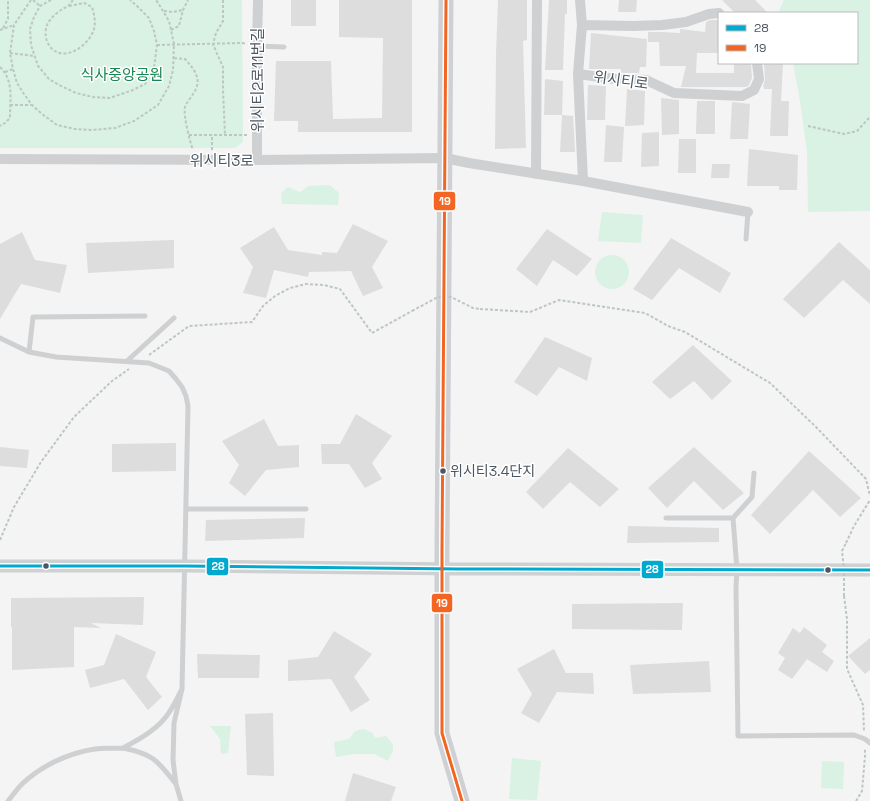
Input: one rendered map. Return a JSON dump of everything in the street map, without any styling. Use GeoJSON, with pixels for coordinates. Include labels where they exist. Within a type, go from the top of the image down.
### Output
{"type":"FeatureCollection","features":[{"type":"Feature","properties":{"kind":"main road"},"geometry":{"type":"LineString","coordinates":[[446,0],[442,733],[462,801]]}},
{"type":"Feature","properties":{"kind":"street","name":"위시티2로11번길"},"geometry":{"type":"LineString","coordinates":[[257,160],[252,45],[258,0]]}},
{"type":"Feature","properties":{"kind":"street"},"geometry":{"type":"LineString","coordinates":[[536,174],[537,0]]}},
{"type":"Feature","properties":{"kind":"street","name":"위시티로"},"geometry":{"type":"LineString","coordinates":[[580,0],[582,25],[578,74],[646,80],[674,93],[742,96],[754,90],[759,79],[757,64]]}},
{"type":"Feature","properties":{"kind":"street"},"geometry":{"type":"LineString","coordinates":[[582,25],[662,25],[686,22],[709,14],[718,13]]}},
{"type":"Feature","properties":{"kind":"street"},"geometry":{"type":"LineString","coordinates":[[578,74],[583,181]]}},
{"type":"Feature","properties":{"kind":"street","name":"위시티3로"},"geometry":{"type":"LineString","coordinates":[[0,159],[257,160],[445,158],[583,181],[748,212]]}},
{"type":"Feature","properties":{"kind":"street"},"geometry":{"type":"LineString","coordinates":[[0,566],[870,570]]}},
{"type":"Feature","properties":{"kind":"lane"},"geometry":{"type":"LineString","coordinates":[[252,45],[284,47]]}},
{"type":"Feature","properties":{"kind":"lane"},"geometry":{"type":"LineString","coordinates":[[746,239],[748,212]]}},
{"type":"Feature","properties":{"kind":"lane"},"geometry":{"type":"LineString","coordinates":[[29,352],[32,317],[146,316]]}},
{"type":"Feature","properties":{"kind":"lane"},"geometry":{"type":"LineString","coordinates":[[127,362],[174,318]]}},
{"type":"Feature","properties":{"kind":"lane"},"geometry":{"type":"LineString","coordinates":[[0,338],[29,352],[56,357],[149,363],[169,371],[182,387],[186,396],[188,406],[182,689],[174,724],[173,760],[176,784],[182,801]]}},
{"type":"Feature","properties":{"kind":"lane"},"geometry":{"type":"LineString","coordinates":[[754,473],[752,497],[733,518],[737,570],[738,736],[854,735],[870,742]]}},
{"type":"Feature","properties":{"kind":"lane"},"geometry":{"type":"LineString","coordinates":[[186,509],[306,509]]}},
{"type":"Feature","properties":{"kind":"lane"},"geometry":{"type":"LineString","coordinates":[[666,518],[733,518]]}},
{"type":"Feature","properties":{"kind":"lane"},"geometry":{"type":"LineString","coordinates":[[123,748],[149,732],[164,719],[170,712],[182,689]]}},
{"type":"Feature","properties":{"kind":"lane"},"geometry":{"type":"LineString","coordinates":[[8,801],[22,784],[39,771],[69,756],[94,750],[123,748],[146,754],[153,758],[163,768],[176,784]]}},
{"type":"Feature","properties":{"kind":"path"},"geometry":{"type":"LineString","coordinates":[[3,28],[8,19],[8,0]]}},
{"type":"Feature","properties":{"kind":"path"},"geometry":{"type":"LineString","coordinates":[[40,6],[32,0],[14,25],[10,53],[17,83],[32,105],[57,125],[75,129],[92,130],[115,128],[134,121],[158,105],[170,86],[174,58],[172,30],[169,21],[156,0]]}},
{"type":"Feature","properties":{"kind":"path"},"geometry":{"type":"LineString","coordinates":[[51,0],[40,6],[30,29],[31,45],[38,66],[49,79],[59,86],[76,93],[93,97],[110,98],[133,90],[144,84],[154,68],[157,45],[154,31],[149,18],[130,0]]}},
{"type":"Feature","properties":{"kind":"path"},"geometry":{"type":"LineString","coordinates":[[69,6],[84,3],[92,7],[95,18],[94,28],[89,40],[82,48],[67,53],[56,52],[49,46],[45,36],[47,25],[52,18],[61,10],[69,6],[73,0]]}},
{"type":"Feature","properties":{"kind":"path"},"geometry":{"type":"LineString","coordinates":[[172,30],[179,26],[183,10],[188,0]]}},
{"type":"Feature","properties":{"kind":"path"},"geometry":{"type":"LineString","coordinates":[[223,0],[224,21],[216,33],[213,44],[223,67],[225,135]]}},
{"type":"Feature","properties":{"kind":"path"},"geometry":{"type":"LineString","coordinates":[[163,11],[172,12],[183,10]]}},
{"type":"Feature","properties":{"kind":"path"},"geometry":{"type":"LineString","coordinates":[[0,30],[14,25]]}},
{"type":"Feature","properties":{"kind":"path"},"geometry":{"type":"LineString","coordinates":[[157,45],[242,43],[252,45]]}},
{"type":"Feature","properties":{"kind":"path"},"geometry":{"type":"LineString","coordinates":[[10,53],[34,56]]}},
{"type":"Feature","properties":{"kind":"path"},"geometry":{"type":"LineString","coordinates":[[174,58],[186,59],[192,66],[198,81],[197,89],[185,108],[187,127],[193,150]]}},
{"type":"Feature","properties":{"kind":"path"},"geometry":{"type":"LineString","coordinates":[[0,67],[6,72],[10,84],[10,118],[5,124],[0,126]]}},
{"type":"Feature","properties":{"kind":"path"},"geometry":{"type":"LineString","coordinates":[[6,72],[13,69]]}},
{"type":"Feature","properties":{"kind":"path"},"geometry":{"type":"LineString","coordinates":[[10,105],[32,105]]}},
{"type":"Feature","properties":{"kind":"path"},"geometry":{"type":"LineString","coordinates":[[808,126],[844,134],[857,131],[870,117]]}},
{"type":"Feature","properties":{"kind":"path"},"geometry":{"type":"LineString","coordinates":[[189,135],[249,135]]}},
{"type":"Feature","properties":{"kind":"path"},"geometry":{"type":"LineString","coordinates":[[212,135],[212,150]]}},
{"type":"Feature","properties":{"kind":"path"},"geometry":{"type":"LineString","coordinates":[[0,540],[14,507],[40,462],[74,417],[112,381],[189,326],[252,322],[263,306],[275,296],[290,288],[306,284],[324,284],[340,289],[372,333],[438,297],[451,297],[473,308],[480,309],[530,312],[559,300],[645,313],[668,326],[685,332],[770,383],[815,426],[866,479],[870,496]]}},
{"type":"Feature","properties":{"kind":"path"},"geometry":{"type":"LineString","coordinates":[[856,801],[862,791],[865,739],[863,705],[847,668],[847,619],[844,596],[842,551],[854,526],[870,500]]}},
{"type":"Feature","properties":{"kind":"green space","name":"식사중앙공원"},"geometry":{"type":"Polygon","coordinates":[[[0,0],[242,0],[243,142],[235,148],[0,148],[0,0]]]}},
{"type":"Feature","properties":{"kind":"green space"},"geometry":{"type":"Polygon","coordinates":[[[784,0],[870,0],[870,211],[808,212],[807,152],[793,64],[858,64],[858,12],[779,11],[784,0]]]}},
{"type":"Feature","properties":{"kind":"green space"},"geometry":{"type":"Polygon","coordinates":[[[330,185],[339,193],[338,205],[282,204],[281,193],[288,187],[300,192],[308,186],[330,185]]]}},
{"type":"Feature","properties":{"kind":"green space"},"geometry":{"type":"Polygon","coordinates":[[[602,212],[643,215],[641,243],[598,241],[602,212]]]}},
{"type":"Feature","properties":{"kind":"green space"},"geometry":{"type":"Polygon","coordinates":[[[609,255],[615,255],[619,256],[626,262],[629,272],[628,279],[622,286],[615,289],[609,289],[605,288],[598,282],[595,275],[595,269],[596,265],[602,258],[609,255]]]}},
{"type":"Feature","properties":{"kind":"green space"},"geometry":{"type":"Polygon","coordinates":[[[210,726],[231,726],[228,753],[221,754],[220,739],[210,726]]]}},
{"type":"Feature","properties":{"kind":"green space"},"geometry":{"type":"Polygon","coordinates":[[[364,729],[373,733],[375,738],[386,736],[393,744],[393,751],[388,761],[374,754],[354,754],[336,757],[334,742],[349,739],[355,731],[364,729]]]}},
{"type":"Feature","properties":{"kind":"green space"},"geometry":{"type":"Polygon","coordinates":[[[512,758],[541,761],[537,800],[509,799],[512,758]]]}},
{"type":"Feature","properties":{"kind":"green space"},"geometry":{"type":"Polygon","coordinates":[[[822,761],[844,762],[843,789],[821,788],[822,761]]]}},
{"type":"Feature","properties":{"kind":"building"},"geometry":{"type":"Polygon","coordinates":[[[291,0],[316,0],[316,26],[291,26],[291,0]]]}},
{"type":"Feature","properties":{"kind":"building"},"geometry":{"type":"Polygon","coordinates":[[[339,0],[412,0],[412,132],[298,132],[298,121],[274,121],[276,61],[331,61],[333,119],[382,118],[383,38],[339,37],[339,0]]]}},
{"type":"Feature","properties":{"kind":"building"},"geometry":{"type":"Polygon","coordinates":[[[498,0],[527,0],[527,40],[523,41],[526,148],[495,149],[498,0]]]}},
{"type":"Feature","properties":{"kind":"building"},"geometry":{"type":"Polygon","coordinates":[[[549,0],[567,0],[563,70],[545,70],[549,0]]]}},
{"type":"Feature","properties":{"kind":"building"},"geometry":{"type":"Polygon","coordinates":[[[619,0],[637,0],[636,12],[618,12],[619,0]]]}},
{"type":"Feature","properties":{"kind":"building"},"geometry":{"type":"Polygon","coordinates":[[[722,0],[755,0],[767,12],[734,12],[722,0]]]}},
{"type":"Feature","properties":{"kind":"building"},"geometry":{"type":"Polygon","coordinates":[[[710,20],[718,20],[718,53],[697,53],[696,73],[734,73],[734,64],[751,64],[752,78],[749,85],[746,87],[681,87],[686,66],[660,66],[659,42],[648,42],[648,32],[680,33],[681,29],[705,32],[706,22],[710,20]]]}},
{"type":"Feature","properties":{"kind":"building"},"geometry":{"type":"Polygon","coordinates":[[[591,33],[647,39],[646,67],[640,67],[639,73],[621,73],[621,69],[589,69],[591,33]]]}},
{"type":"Feature","properties":{"kind":"building"},"geometry":{"type":"Polygon","coordinates":[[[764,64],[783,64],[781,101],[789,101],[788,136],[770,136],[772,89],[764,89],[764,64]]]}},
{"type":"Feature","properties":{"kind":"building"},"geometry":{"type":"Polygon","coordinates":[[[545,79],[563,81],[562,115],[544,115],[545,79]]]}},
{"type":"Feature","properties":{"kind":"building"},"geometry":{"type":"Polygon","coordinates":[[[588,85],[606,86],[605,120],[587,120],[588,85]]]}},
{"type":"Feature","properties":{"kind":"building"},"geometry":{"type":"Polygon","coordinates":[[[627,89],[645,91],[644,125],[625,126],[627,89]]]}},
{"type":"Feature","properties":{"kind":"building"},"geometry":{"type":"Polygon","coordinates":[[[661,98],[679,100],[679,134],[662,135],[661,98]]]}},
{"type":"Feature","properties":{"kind":"building"},"geometry":{"type":"Polygon","coordinates":[[[697,101],[715,101],[715,134],[696,134],[697,101]]]}},
{"type":"Feature","properties":{"kind":"building"},"geometry":{"type":"Polygon","coordinates":[[[732,102],[750,104],[748,139],[730,139],[732,102]]]}},
{"type":"Feature","properties":{"kind":"building"},"geometry":{"type":"Polygon","coordinates":[[[562,115],[573,116],[575,152],[560,152],[562,115]]]}},
{"type":"Feature","properties":{"kind":"building"},"geometry":{"type":"Polygon","coordinates":[[[606,125],[624,127],[622,162],[604,162],[606,125]]]}},
{"type":"Feature","properties":{"kind":"building"},"geometry":{"type":"Polygon","coordinates":[[[659,132],[659,166],[641,167],[642,133],[659,132]]]}},
{"type":"Feature","properties":{"kind":"building"},"geometry":{"type":"Polygon","coordinates":[[[679,139],[696,139],[696,173],[678,173],[679,139]]]}},
{"type":"Feature","properties":{"kind":"building"},"geometry":{"type":"Polygon","coordinates":[[[749,149],[798,155],[797,190],[779,190],[779,186],[747,186],[749,149]]]}},
{"type":"Feature","properties":{"kind":"building"},"geometry":{"type":"Polygon","coordinates":[[[712,164],[730,164],[729,178],[711,178],[712,164]]]}},
{"type":"Feature","properties":{"kind":"building"},"geometry":{"type":"Polygon","coordinates":[[[353,224],[388,241],[372,267],[383,288],[363,296],[351,271],[309,272],[308,277],[274,270],[266,298],[243,293],[253,267],[240,248],[274,227],[288,250],[322,255],[322,252],[337,253],[353,224]]]}},
{"type":"Feature","properties":{"kind":"building"},"geometry":{"type":"Polygon","coordinates":[[[547,229],[592,259],[577,276],[553,260],[537,286],[516,269],[547,229]]]}},
{"type":"Feature","properties":{"kind":"building"},"geometry":{"type":"Polygon","coordinates":[[[22,232],[35,260],[67,265],[60,293],[21,284],[0,319],[0,244],[22,232]]]}},
{"type":"Feature","properties":{"kind":"building"},"geometry":{"type":"Polygon","coordinates":[[[671,238],[731,273],[720,293],[679,268],[652,300],[633,289],[671,238]]]}},
{"type":"Feature","properties":{"kind":"building"},"geometry":{"type":"Polygon","coordinates":[[[174,240],[174,268],[88,273],[86,243],[174,240]]]}},
{"type":"Feature","properties":{"kind":"building"},"geometry":{"type":"Polygon","coordinates":[[[839,242],[870,270],[870,304],[843,280],[804,318],[783,299],[839,242]]]}},
{"type":"Feature","properties":{"kind":"building"},"geometry":{"type":"Polygon","coordinates":[[[545,337],[592,358],[587,381],[559,367],[537,396],[514,382],[545,337]]]}},
{"type":"Feature","properties":{"kind":"building"},"geometry":{"type":"Polygon","coordinates":[[[693,345],[732,381],[712,400],[694,381],[670,399],[652,382],[693,345]]]}},
{"type":"Feature","properties":{"kind":"building"},"geometry":{"type":"Polygon","coordinates":[[[356,414],[392,436],[372,463],[382,479],[365,488],[349,464],[322,464],[321,444],[340,444],[356,414]]]}},
{"type":"Feature","properties":{"kind":"building"},"geometry":{"type":"Polygon","coordinates":[[[264,419],[278,446],[299,445],[299,467],[266,470],[245,496],[229,483],[239,465],[222,441],[264,419]]]}},
{"type":"Feature","properties":{"kind":"building"},"geometry":{"type":"Polygon","coordinates":[[[176,443],[176,471],[112,472],[112,444],[176,443]]]}},
{"type":"Feature","properties":{"kind":"building"},"geometry":{"type":"Polygon","coordinates":[[[0,447],[29,450],[27,468],[0,466],[0,447]]]}},
{"type":"Feature","properties":{"kind":"building"},"geometry":{"type":"Polygon","coordinates":[[[694,447],[744,493],[723,510],[694,481],[667,508],[648,488],[694,447]]]}},
{"type":"Feature","properties":{"kind":"building"},"geometry":{"type":"Polygon","coordinates":[[[568,448],[619,489],[600,507],[570,482],[543,509],[526,492],[568,448]]]}},
{"type":"Feature","properties":{"kind":"building"},"geometry":{"type":"Polygon","coordinates":[[[809,451],[861,498],[840,517],[813,490],[770,534],[751,515],[809,451]]]}},
{"type":"Feature","properties":{"kind":"building"},"geometry":{"type":"Polygon","coordinates":[[[305,518],[304,538],[205,541],[206,520],[305,518]]]}},
{"type":"Feature","properties":{"kind":"building"},"geometry":{"type":"Polygon","coordinates":[[[628,526],[719,528],[719,542],[627,543],[628,526]]]}},
{"type":"Feature","properties":{"kind":"building"},"geometry":{"type":"Polygon","coordinates":[[[144,597],[143,625],[91,623],[101,628],[74,627],[74,667],[12,670],[11,598],[144,597]]]}},
{"type":"Feature","properties":{"kind":"building"},"geometry":{"type":"Polygon","coordinates":[[[683,603],[682,630],[572,629],[572,604],[683,603]]]}},
{"type":"Feature","properties":{"kind":"building"},"geometry":{"type":"Polygon","coordinates":[[[804,627],[827,645],[822,652],[834,661],[827,672],[807,659],[792,679],[778,670],[785,658],[778,653],[793,628],[800,633],[804,627]]]}},
{"type":"Feature","properties":{"kind":"building"},"geometry":{"type":"Polygon","coordinates":[[[334,631],[372,654],[354,677],[370,700],[351,712],[331,679],[288,681],[288,660],[318,657],[334,631]]]}},
{"type":"Feature","properties":{"kind":"building"},"geometry":{"type":"Polygon","coordinates":[[[116,634],[156,652],[146,677],[162,697],[148,710],[124,679],[90,688],[85,670],[104,665],[116,634]]]}},
{"type":"Feature","properties":{"kind":"building"},"geometry":{"type":"Polygon","coordinates":[[[870,638],[870,670],[865,674],[848,656],[870,638]]]}},
{"type":"Feature","properties":{"kind":"building"},"geometry":{"type":"Polygon","coordinates":[[[554,649],[566,673],[593,673],[594,694],[557,692],[539,723],[521,713],[532,694],[517,669],[554,649]]]}},
{"type":"Feature","properties":{"kind":"building"},"geometry":{"type":"Polygon","coordinates":[[[197,654],[260,655],[259,678],[198,678],[197,654]]]}},
{"type":"Feature","properties":{"kind":"building"},"geometry":{"type":"Polygon","coordinates":[[[709,661],[711,692],[633,694],[630,665],[709,661]]]}},
{"type":"Feature","properties":{"kind":"building"},"geometry":{"type":"Polygon","coordinates":[[[273,713],[274,776],[247,775],[245,714],[273,713]]]}},
{"type":"Feature","properties":{"kind":"building"},"geometry":{"type":"Polygon","coordinates":[[[353,773],[396,787],[391,801],[345,801],[353,773]]]}},
{"type":"Feature","properties":{"kind":"transit line","name":"19"},"geometry":{"type":"LineString","coordinates":[[446,0],[442,733],[462,801]]}},
{"type":"Feature","properties":{"kind":"transit line","name":"28"},"geometry":{"type":"LineString","coordinates":[[0,566],[870,570]]}},
{"type":"Feature","properties":{"kind":"place","name":"위시티3.4단지"},"geometry":{"type":"Point","coordinates":[443,471]}}]}
